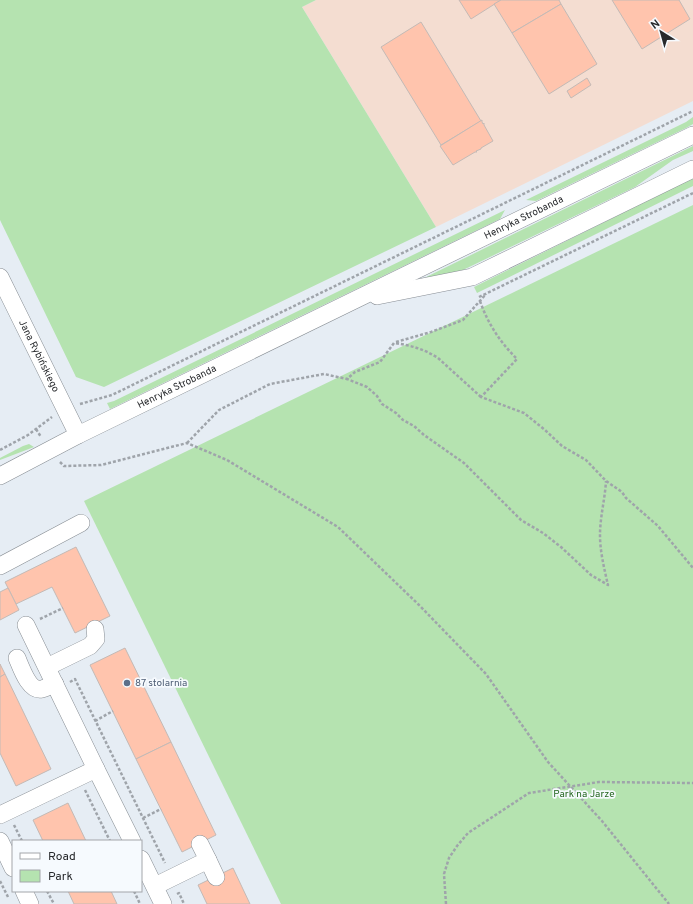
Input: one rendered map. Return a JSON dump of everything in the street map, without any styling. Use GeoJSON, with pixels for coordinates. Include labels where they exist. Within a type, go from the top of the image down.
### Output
{"type":"FeatureCollection","features":[{"type":"Feature","properties":{"kind":"street","name":"Henryka Strobanda"},"geometry":{"type":"LineString","coordinates":[[0,476],[49,450],[693,135]]}},
{"type":"Feature","properties":{"kind":"street","name":"Henryka Strobanda"},"geometry":{"type":"LineString","coordinates":[[355,301],[472,277],[693,169]]}},
{"type":"Feature","properties":{"kind":"street","name":"Jana Rybińskiego"},"geometry":{"type":"LineString","coordinates":[[0,277],[78,436]]}},
{"type":"Feature","properties":{"kind":"street"},"geometry":{"type":"LineString","coordinates":[[0,566],[81,523]]}},
{"type":"Feature","properties":{"kind":"street"},"geometry":{"type":"LineString","coordinates":[[26,625],[132,840]]}},
{"type":"Feature","properties":{"kind":"street"},"geometry":{"type":"LineString","coordinates":[[47,667],[90,646],[96,639],[96,629]]}},
{"type":"Feature","properties":{"kind":"street"},"geometry":{"type":"LineString","coordinates":[[17,658],[28,682],[34,688],[42,689],[56,686]]}},
{"type":"Feature","properties":{"kind":"street"},"geometry":{"type":"LineString","coordinates":[[0,815],[96,769]]}},
{"type":"Feature","properties":{"kind":"street"},"geometry":{"type":"LineString","coordinates":[[0,841],[12,866]]}},
{"type":"Feature","properties":{"kind":"street"},"geometry":{"type":"LineString","coordinates":[[200,844],[216,877]]}},
{"type":"Feature","properties":{"kind":"street"},"geometry":{"type":"LineString","coordinates":[[163,904],[148,873],[208,860]]}},
{"type":"Feature","properties":{"kind":"street"},"geometry":{"type":"LineString","coordinates":[[24,892],[30,904]]}},
{"type":"Feature","properties":{"kind":"path"},"geometry":{"type":"LineString","coordinates":[[78,405],[112,395],[693,111]]}},
{"type":"Feature","properties":{"kind":"path"},"geometry":{"type":"LineString","coordinates":[[479,297],[693,193]]}},
{"type":"Feature","properties":{"kind":"path"},"geometry":{"type":"LineString","coordinates":[[347,379],[355,372],[380,362],[394,343],[432,332],[463,320],[487,293]]}},
{"type":"Feature","properties":{"kind":"path"},"geometry":{"type":"LineString","coordinates":[[480,301],[493,331],[501,342],[518,359],[481,397]]}},
{"type":"Feature","properties":{"kind":"path"},"geometry":{"type":"LineString","coordinates":[[394,343],[411,346],[430,353],[438,358],[481,397],[524,413],[562,446],[586,460],[606,481],[622,492],[626,498],[658,526],[693,568]]}},
{"type":"Feature","properties":{"kind":"path"},"geometry":{"type":"LineString","coordinates":[[49,450],[64,466],[101,465],[187,443],[219,410],[270,384],[324,374],[347,379],[367,387],[377,396],[382,404],[396,413],[403,420],[414,426],[424,436],[464,463],[521,520],[543,533],[561,547],[591,575],[608,585],[602,556],[600,535],[601,515],[606,498],[606,481]]}},
{"type":"Feature","properties":{"kind":"path"},"geometry":{"type":"LineString","coordinates":[[0,450],[28,435],[56,416]]}},
{"type":"Feature","properties":{"kind":"path"},"geometry":{"type":"LineString","coordinates":[[187,443],[227,460],[338,526],[419,605],[486,674],[548,762],[602,821],[668,904]]}},
{"type":"Feature","properties":{"kind":"path"},"geometry":{"type":"LineString","coordinates":[[26,625],[63,608]]}},
{"type":"Feature","properties":{"kind":"path"},"geometry":{"type":"LineString","coordinates":[[56,686],[75,679],[166,864],[148,873]]}},
{"type":"Feature","properties":{"kind":"path"},"geometry":{"type":"LineString","coordinates":[[95,721],[113,711]]}},
{"type":"Feature","properties":{"kind":"path"},"geometry":{"type":"LineString","coordinates":[[79,777],[110,840]]}},
{"type":"Feature","properties":{"kind":"path"},"geometry":{"type":"LineString","coordinates":[[446,904],[444,874],[449,858],[468,833],[529,793],[599,782],[693,783]]}},
{"type":"Feature","properties":{"kind":"path"},"geometry":{"type":"LineString","coordinates":[[143,818],[161,809]]}},
{"type":"Feature","properties":{"kind":"path"},"geometry":{"type":"LineString","coordinates":[[0,881],[9,899]]}},
{"type":"Feature","properties":{"kind":"path"},"geometry":{"type":"LineString","coordinates":[[48,892],[54,904]]}},
{"type":"Feature","properties":{"kind":"path"},"geometry":{"type":"LineString","coordinates":[[134,892],[140,904]]}},
{"type":"Feature","properties":{"kind":"shaded area"},"geometry":{"type":"Polygon","coordinates":[[[316,0],[693,0],[693,101],[436,227],[302,7],[316,0]]]}},
{"type":"Feature","properties":{"kind":"green space"},"geometry":{"type":"Polygon","coordinates":[[[0,0],[316,0],[302,7],[436,227],[104,387],[76,377],[0,220],[0,0]]]}},
{"type":"Feature","properties":{"kind":"green space"},"geometry":{"type":"Polygon","coordinates":[[[693,117],[693,124],[686,128],[536,201],[526,200],[686,122],[693,117]]]}},
{"type":"Feature","properties":{"kind":"green space"},"geometry":{"type":"Polygon","coordinates":[[[693,146],[693,151],[673,160],[635,187],[463,270],[416,282],[693,146]]]}},
{"type":"Feature","properties":{"kind":"green space"},"geometry":{"type":"Polygon","coordinates":[[[693,178],[693,186],[477,293],[474,287],[693,178]]]}},
{"type":"Feature","properties":{"kind":"green space","name":"Park na Jarze"},"geometry":{"type":"Polygon","coordinates":[[[693,205],[693,904],[281,904],[84,501],[693,205]]]}},
{"type":"Feature","properties":{"kind":"green space"},"geometry":{"type":"Polygon","coordinates":[[[505,210],[500,219],[110,409],[107,403],[114,401],[505,210]]]}},
{"type":"Feature","properties":{"kind":"green space"},"geometry":{"type":"Polygon","coordinates":[[[29,444],[34,447],[0,460],[0,458],[29,444]]]}},
{"type":"Feature","properties":{"kind":"building"},"geometry":{"type":"Polygon","coordinates":[[[459,0],[501,0],[471,19],[459,0]]]}},
{"type":"Feature","properties":{"kind":"building"},"geometry":{"type":"Polygon","coordinates":[[[501,0],[559,0],[561,4],[512,33],[494,4],[501,0]]]}},
{"type":"Feature","properties":{"kind":"building"},"geometry":{"type":"Polygon","coordinates":[[[612,0],[679,0],[690,19],[642,49],[612,0]]]}},
{"type":"Feature","properties":{"kind":"building"},"geometry":{"type":"Polygon","coordinates":[[[561,4],[597,64],[549,94],[512,33],[561,4]]]}},
{"type":"Feature","properties":{"kind":"building"},"geometry":{"type":"Polygon","coordinates":[[[421,22],[481,121],[441,145],[381,47],[421,22]]]}},
{"type":"Feature","properties":{"kind":"building"},"geometry":{"type":"Polygon","coordinates":[[[587,78],[591,85],[571,98],[567,91],[587,78]]]}},
{"type":"Feature","properties":{"kind":"building"},"geometry":{"type":"Polygon","coordinates":[[[482,120],[493,141],[476,151],[477,152],[453,165],[440,146],[482,120]]]}},
{"type":"Feature","properties":{"kind":"building"},"geometry":{"type":"Polygon","coordinates":[[[76,547],[110,616],[75,633],[52,587],[16,604],[5,582],[76,547]]]}},
{"type":"Feature","properties":{"kind":"building"},"geometry":{"type":"Polygon","coordinates":[[[8,588],[19,610],[0,620],[0,592],[8,588]]]}},
{"type":"Feature","properties":{"kind":"building"},"geometry":{"type":"Polygon","coordinates":[[[125,648],[171,742],[136,759],[90,665],[125,648]]]}},
{"type":"Feature","properties":{"kind":"building"},"geometry":{"type":"Polygon","coordinates":[[[0,664],[5,674],[0,677],[0,664]]]}},
{"type":"Feature","properties":{"kind":"building"},"geometry":{"type":"Polygon","coordinates":[[[5,674],[51,769],[16,786],[0,753],[0,677],[5,674]]]}},
{"type":"Feature","properties":{"kind":"building"},"geometry":{"type":"Polygon","coordinates":[[[171,742],[216,835],[182,852],[136,759],[171,742]]]}},
{"type":"Feature","properties":{"kind":"building"},"geometry":{"type":"Polygon","coordinates":[[[68,803],[86,840],[43,840],[33,820],[68,803]]]}},
{"type":"Feature","properties":{"kind":"building"},"geometry":{"type":"Polygon","coordinates":[[[233,868],[250,904],[207,904],[198,885],[233,868]]]}},
{"type":"Feature","properties":{"kind":"building"},"geometry":{"type":"Polygon","coordinates":[[[68,892],[111,892],[117,904],[74,904],[68,892]]]}},
{"type":"Feature","properties":{"kind":"place","name":"87 stolarnia"},"geometry":{"type":"Point","coordinates":[127,683]}}]}
